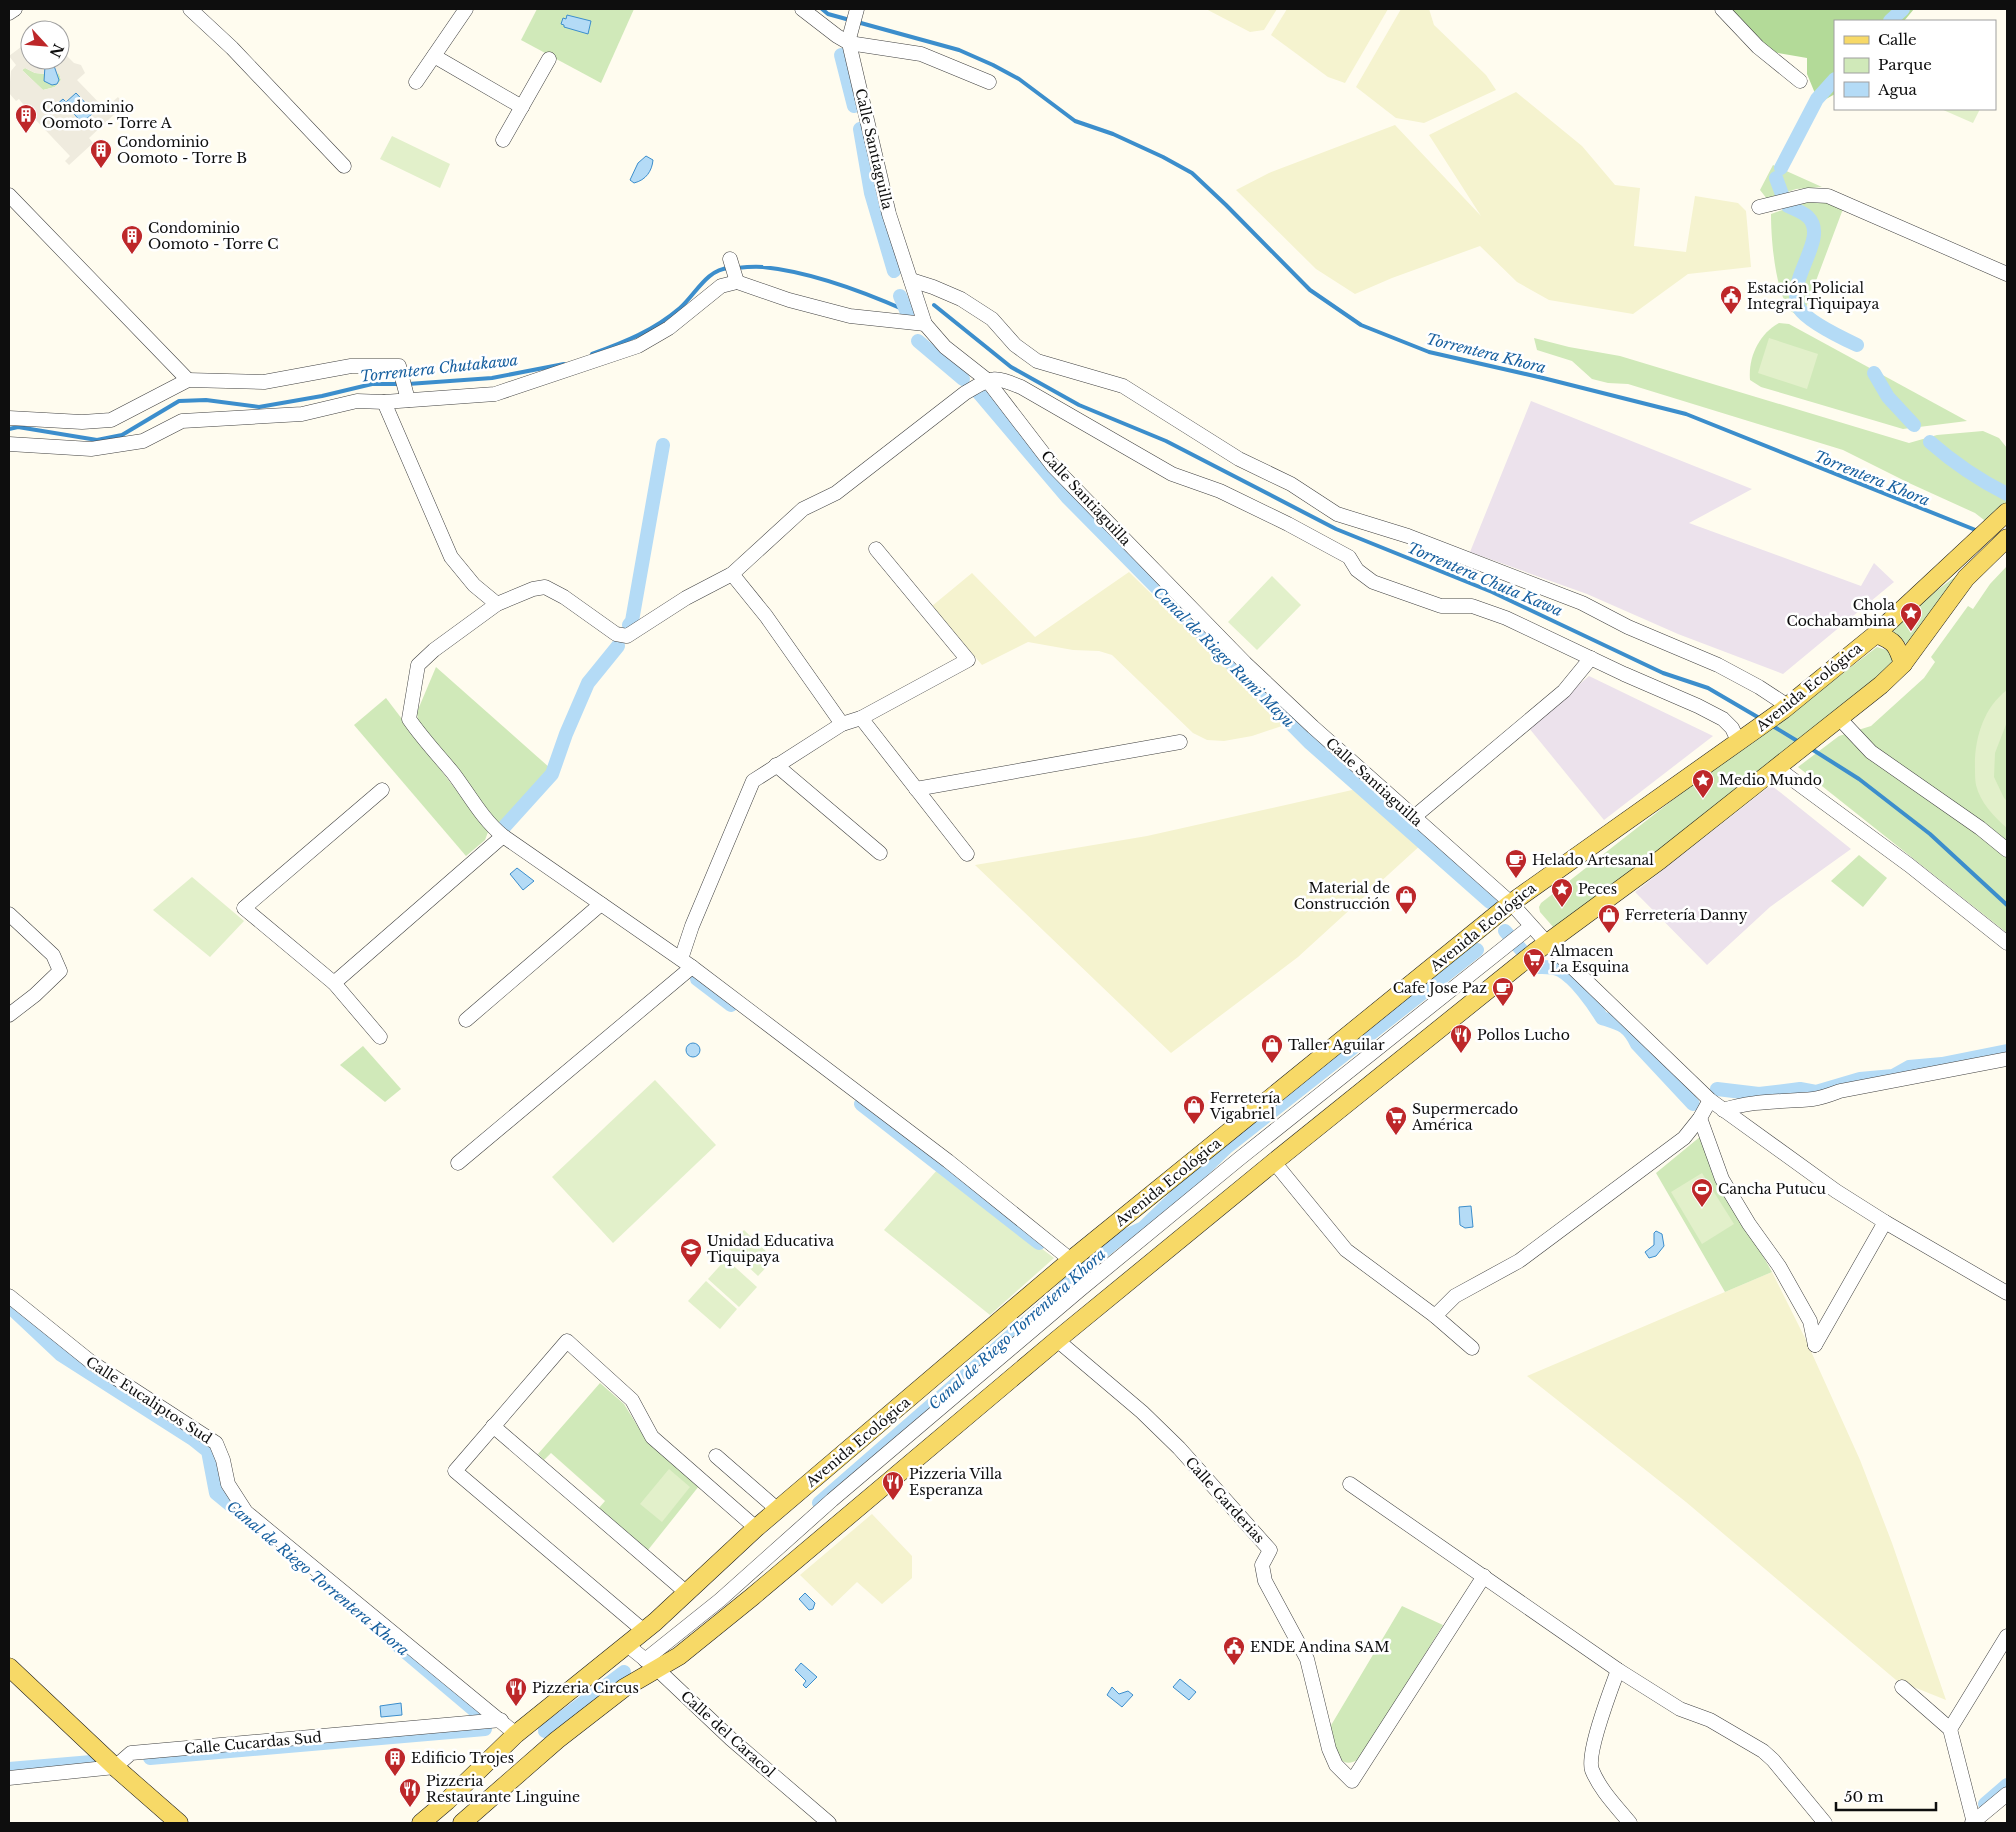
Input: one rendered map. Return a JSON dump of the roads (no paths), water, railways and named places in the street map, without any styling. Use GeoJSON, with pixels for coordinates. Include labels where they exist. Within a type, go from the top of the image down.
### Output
{"type":"FeatureCollection","features":[{"type":"Feature","properties":{"kind":"main road","name":"Avenida Ecológica"},"geometry":{"type":"LineString","coordinates":[[422,1823],[516,1734],[644,1631],[756,1528],[1071,1260],[1511,903],[1743,740],[1785,708],[1876,634],[2001,518]]}},
{"type":"Feature","properties":{"kind":"main road"},"geometry":{"type":"LineString","coordinates":[[462,1823],[557,1740],[651,1665],[679,1656],[752,1597],[1057,1340],[1547,942],[1660,860],[1881,685],[1903,664],[1954,592],[2007,538]]}},
{"type":"Feature","properties":{"kind":"main road"},"geometry":{"type":"LineString","coordinates":[[1876,634],[1894,643],[1898,648],[1903,664]]}},
{"type":"Feature","properties":{"kind":"main road"},"geometry":{"type":"LineString","coordinates":[[9,1667],[179,1823]]}},
{"type":"Feature","properties":{"kind":"street"},"geometry":{"type":"LineString","coordinates":[[9,13],[15,9]]}},
{"type":"Feature","properties":{"kind":"street"},"geometry":{"type":"LineString","coordinates":[[190,9],[232,48],[344,166]]}},
{"type":"Feature","properties":{"kind":"street"},"geometry":{"type":"LineString","coordinates":[[416,82],[466,9]]}},
{"type":"Feature","properties":{"kind":"street"},"geometry":{"type":"LineString","coordinates":[[802,9],[838,36],[921,54],[989,82]]}},
{"type":"Feature","properties":{"kind":"street"},"geometry":{"type":"LineString","coordinates":[[1722,9],[1758,47],[1800,81]]}},
{"type":"Feature","properties":{"kind":"street"},"geometry":{"type":"LineString","coordinates":[[850,39],[857,11]]}},
{"type":"Feature","properties":{"kind":"street","name":"Calle Santiaguilla"},"geometry":{"type":"LineString","coordinates":[[850,39],[889,214],[925,324],[946,347],[986,380],[1053,466],[1245,663],[1511,903],[1547,942],[1710,1100],[1805,1169],[1885,1222],[2007,1293]]}},
{"type":"Feature","properties":{"kind":"street"},"geometry":{"type":"LineString","coordinates":[[434,56],[522,107]]}},
{"type":"Feature","properties":{"kind":"street"},"geometry":{"type":"LineString","coordinates":[[503,140],[549,59]]}},
{"type":"Feature","properties":{"kind":"street"},"geometry":{"type":"LineString","coordinates":[[9,195],[188,380]]}},
{"type":"Feature","properties":{"kind":"street"},"geometry":{"type":"LineString","coordinates":[[1759,207],[1808,195],[1828,196],[2007,274]]}},
{"type":"Feature","properties":{"kind":"street"},"geometry":{"type":"LineString","coordinates":[[9,444],[91,449],[143,441],[182,421],[302,414],[357,401],[384,402],[495,394],[638,346],[669,328],[721,286],[734,271],[789,300],[850,316],[925,324]]}},
{"type":"Feature","properties":{"kind":"street"},"geometry":{"type":"LineString","coordinates":[[912,284],[933,287],[961,299],[992,319],[1015,345],[1037,361],[1123,386],[1239,459],[1291,484],[1337,514],[1408,536],[1582,603],[1628,627],[1718,665],[1759,687],[1785,708]]}},
{"type":"Feature","properties":{"kind":"street"},"geometry":{"type":"LineString","coordinates":[[9,418],[82,422],[111,420],[188,380],[264,382],[351,366],[399,366],[408,400]]}},
{"type":"Feature","properties":{"kind":"street"},"geometry":{"type":"LineString","coordinates":[[1071,1260],[948,1161],[686,963],[491,826],[453,773],[419,733],[409,718],[418,665],[434,650],[497,604],[533,589],[545,587],[564,597],[616,634],[627,636],[686,598],[732,574],[803,509],[836,493],[965,393],[986,380],[999,378],[1021,387],[1172,474],[1220,491],[1288,524],[1348,557],[1357,570],[1373,582],[1440,606],[1472,606],[1506,618],[1698,706],[1723,719],[1743,740]]}},
{"type":"Feature","properties":{"kind":"street"},"geometry":{"type":"LineString","coordinates":[[384,402],[451,557],[474,585],[497,604]]}},
{"type":"Feature","properties":{"kind":"street"},"geometry":{"type":"LineString","coordinates":[[458,1163],[686,963],[692,926],[753,781],[842,724],[861,718],[968,660],[876,549]]}},
{"type":"Feature","properties":{"kind":"street"},"geometry":{"type":"LineString","coordinates":[[732,574],[766,616],[842,724]]}},
{"type":"Feature","properties":{"kind":"street"},"geometry":{"type":"LineString","coordinates":[[1414,817],[1564,691],[1591,658]]}},
{"type":"Feature","properties":{"kind":"street"},"geometry":{"type":"LineString","coordinates":[[861,718],[967,854]]}},
{"type":"Feature","properties":{"kind":"street"},"geometry":{"type":"LineString","coordinates":[[1839,718],[1871,752],[1980,828],[2007,850]]}},
{"type":"Feature","properties":{"kind":"street"},"geometry":{"type":"LineString","coordinates":[[916,789],[1180,742]]}},
{"type":"Feature","properties":{"kind":"street"},"geometry":{"type":"LineString","coordinates":[[1783,764],[2007,943]]}},
{"type":"Feature","properties":{"kind":"street"},"geometry":{"type":"LineString","coordinates":[[776,765],[880,853]]}},
{"type":"Feature","properties":{"kind":"street"},"geometry":{"type":"LineString","coordinates":[[380,1037],[334,983],[244,908],[382,790]]}},
{"type":"Feature","properties":{"kind":"street"},"geometry":{"type":"LineString","coordinates":[[334,983],[503,836]]}},
{"type":"Feature","properties":{"kind":"street"},"geometry":{"type":"LineString","coordinates":[[466,1020],[601,904]]}},
{"type":"Feature","properties":{"kind":"street"},"geometry":{"type":"LineString","coordinates":[[9,914],[53,955],[60,971],[35,995],[9,1015]]}},
{"type":"Feature","properties":{"kind":"street"},"geometry":{"type":"LineString","coordinates":[[651,1665],[720,1600],[832,1500],[1088,1283],[1239,1159],[1525,931]]}},
{"type":"Feature","properties":{"kind":"street"},"geometry":{"type":"LineString","coordinates":[[1723,1110],[1774,1100],[1815,1098],[2007,1059]]}},
{"type":"Feature","properties":{"kind":"street"},"geometry":{"type":"LineString","coordinates":[[1435,1316],[1455,1296],[1519,1261],[1684,1138],[1700,1118],[1710,1100]]}},
{"type":"Feature","properties":{"kind":"street"},"geometry":{"type":"LineString","coordinates":[[1700,1118],[1722,1179],[1749,1224],[1779,1266],[1810,1321],[1815,1345],[1885,1222]]}},
{"type":"Feature","properties":{"kind":"street"},"geometry":{"type":"LineString","coordinates":[[1274,1162],[1346,1250],[1435,1316],[1472,1348]]}},
{"type":"Feature","properties":{"kind":"street","name":"Calle Eucaliptos Sud"},"geometry":{"type":"LineString","coordinates":[[9,1296],[91,1362],[216,1443],[223,1460],[228,1484],[246,1512],[516,1734]]}},
{"type":"Feature","properties":{"kind":"street","name":"Calle Garderias"},"geometry":{"type":"LineString","coordinates":[[1057,1340],[1142,1412],[1179,1448],[1270,1550],[1262,1564],[1265,1581],[1306,1659],[1332,1757],[1336,1765],[1352,1781],[1484,1576]]}},
{"type":"Feature","properties":{"kind":"street"},"geometry":{"type":"LineString","coordinates":[[644,1631],[455,1471],[566,1341],[632,1400],[652,1437],[756,1528]]}},
{"type":"Feature","properties":{"kind":"street"},"geometry":{"type":"LineString","coordinates":[[494,1426],[687,1593]]}},
{"type":"Feature","properties":{"kind":"street"},"geometry":{"type":"LineString","coordinates":[[716,1456],[778,1510]]}},
{"type":"Feature","properties":{"kind":"street"},"geometry":{"type":"LineString","coordinates":[[1350,1484],[1618,1670],[1680,1709],[1710,1720],[1763,1751],[1825,1823]]}},
{"type":"Feature","properties":{"kind":"street"},"geometry":{"type":"LineString","coordinates":[[1950,1729],[2007,1636]]}},
{"type":"Feature","properties":{"kind":"street","name":"Calle del Caracol"},"geometry":{"type":"LineString","coordinates":[[627,1645],[731,1739],[830,1823]]}},
{"type":"Feature","properties":{"kind":"street"},"geometry":{"type":"LineString","coordinates":[[1618,1670],[1598,1733],[1592,1755],[1591,1768],[1600,1786],[1630,1823]]}},
{"type":"Feature","properties":{"kind":"street"},"geometry":{"type":"LineString","coordinates":[[1902,1687],[1950,1729],[1973,1823],[2007,1794]]}},
{"type":"Feature","properties":{"kind":"street","name":"Calle Cucardas Sud"},"geometry":{"type":"LineString","coordinates":[[9,1778],[115,1766],[131,1753],[501,1720]]}},
{"type":"Feature","properties":{"kind":"water"},"geometry":{"type":"Polygon","coordinates":[[[567,15],[591,21],[588,34],[564,27],[561,24],[563,18],[566,19],[567,15]]]}},
{"type":"Feature","properties":{"kind":"water"},"geometry":{"type":"Polygon","coordinates":[[[45,70],[56,70],[59,80],[57,84],[52,85],[44,81],[45,70]]]}},
{"type":"Feature","properties":{"kind":"water"},"geometry":{"type":"Polygon","coordinates":[[[76,93],[94,112],[82,123],[68,107],[62,112],[56,105],[63,99],[66,102],[76,93]]]}},
{"type":"Feature","properties":{"kind":"water"},"geometry":{"type":"Polygon","coordinates":[[[646,156],[653,160],[648,175],[634,183],[630,180],[638,163],[646,156]]]}},
{"type":"Feature","properties":{"kind":"water"},"geometry":{"type":"Polygon","coordinates":[[[517,868],[534,881],[523,890],[510,874],[517,868]]]}},
{"type":"Feature","properties":{"kind":"water"},"geometry":{"type":"Polygon","coordinates":[[[690,1043],[696,1043],[700,1050],[696,1057],[690,1057],[686,1053],[686,1047],[690,1043]]]}},
{"type":"Feature","properties":{"kind":"water"},"geometry":{"type":"Polygon","coordinates":[[[1471,1206],[1473,1227],[1465,1228],[1460,1225],[1459,1207],[1471,1206]]]}},
{"type":"Feature","properties":{"kind":"water"},"geometry":{"type":"Polygon","coordinates":[[[1656,1231],[1662,1234],[1664,1246],[1656,1256],[1649,1258],[1645,1252],[1654,1245],[1654,1233],[1656,1231]]]}},
{"type":"Feature","properties":{"kind":"water"},"geometry":{"type":"Polygon","coordinates":[[[805,1593],[815,1603],[813,1609],[809,1610],[799,1599],[805,1593]]]}},
{"type":"Feature","properties":{"kind":"water"},"geometry":{"type":"Polygon","coordinates":[[[801,1663],[817,1677],[806,1688],[803,1685],[806,1681],[795,1670],[801,1663]]]}},
{"type":"Feature","properties":{"kind":"water"},"geometry":{"type":"Polygon","coordinates":[[[1180,1679],[1196,1692],[1189,1700],[1173,1687],[1180,1679]]]}},
{"type":"Feature","properties":{"kind":"water"},"geometry":{"type":"Polygon","coordinates":[[[1112,1687],[1119,1694],[1128,1691],[1133,1695],[1122,1707],[1107,1695],[1112,1687]]]}},
{"type":"Feature","properties":{"kind":"water"},"geometry":{"type":"Polygon","coordinates":[[[401,1703],[402,1715],[381,1717],[380,1706],[401,1703]]]}},
{"type":"Feature","properties":{"kind":"waterway","name":"Torrentera Khora"},"geometry":{"type":"LineString","coordinates":[[822,9],[828,14],[959,50],[993,65],[1019,79],[1075,121],[1113,134],[1163,157],[1192,173],[1310,290],[1361,325],[1429,352],[1686,414],[1978,531]]}},
{"type":"Feature","properties":{"kind":"waterway","name":"Canal de Riego Torrentera Khora"},"geometry":{"type":"LineString","coordinates":[[1891,20],[1903,9]]}},
{"type":"Feature","properties":{"kind":"waterway","name":"Canal de Riego Rumi Mayu"},"geometry":{"type":"LineString","coordinates":[[841,55],[854,106]]}},
{"type":"Feature","properties":{"kind":"waterway","name":"Canal de Riego Torrentera Khora"},"geometry":{"type":"LineString","coordinates":[[1781,168],[1817,99],[1834,80]]}},
{"type":"Feature","properties":{"kind":"waterway","name":"Canal de Riego Rumi Mayu"},"geometry":{"type":"LineString","coordinates":[[860,129],[871,193],[894,271]]}},
{"type":"Feature","properties":{"kind":"waterway","name":"Canal de Riego Torrentera Khora"},"geometry":{"type":"LineString","coordinates":[[1776,178],[1783,197]]}},
{"type":"Feature","properties":{"kind":"waterway","name":"Canal de Riego Torrentera Khora"},"geometry":{"type":"LineString","coordinates":[[1788,206],[1806,215],[1813,226],[1814,236],[1811,248],[1797,285],[1796,297],[1799,308],[1817,324],[1857,345]]}},
{"type":"Feature","properties":{"kind":"waterway","name":"Torrentera Chutakawa"},"geometry":{"type":"LineString","coordinates":[[736,268],[760,267],[800,273],[872,296],[907,311]]}},
{"type":"Feature","properties":{"kind":"waterway","name":"Torrentera Chutakawa"},"geometry":{"type":"LineString","coordinates":[[592,354],[627,340],[660,323],[686,303],[714,273],[721,269],[729,268]]}},
{"type":"Feature","properties":{"kind":"waterway","name":"Torrentera Chutakawa"},"geometry":{"type":"LineString","coordinates":[[900,296],[911,322]]}},
{"type":"Feature","properties":{"kind":"waterway","name":"Torrentera Chuta Kawa"},"geometry":{"type":"LineString","coordinates":[[934,305],[1011,367],[1079,405],[1166,441],[1336,529],[1492,592],[1663,673],[1708,688],[1761,719]]}},
{"type":"Feature","properties":{"kind":"waterway","name":"Canal de Riego Rumi Mayu"},"geometry":{"type":"LineString","coordinates":[[918,341],[963,379]]}},
{"type":"Feature","properties":{"kind":"waterway","name":"Torrentera Chutakawa"},"geometry":{"type":"LineString","coordinates":[[408,384],[492,378],[564,364]]}},
{"type":"Feature","properties":{"kind":"waterway","name":"Canal de Riego Torrentera Khora"},"geometry":{"type":"LineString","coordinates":[[1874,373],[1888,397],[1914,425]]}},
{"type":"Feature","properties":{"kind":"waterway","name":"Torrentera Chutakawa"},"geometry":{"type":"LineString","coordinates":[[9,429],[18,427],[97,440],[122,435],[179,401],[206,400],[259,407],[322,396],[372,384],[401,384]]}},
{"type":"Feature","properties":{"kind":"waterway","name":"Canal de Riego Rumi Mayu"},"geometry":{"type":"LineString","coordinates":[[978,392],[1067,497],[1310,743],[1490,902]]}},
{"type":"Feature","properties":{"kind":"waterway","name":"Canal de Riego Torrentera Khora"},"geometry":{"type":"LineString","coordinates":[[1930,442],[1967,471],[2007,494]]}},
{"type":"Feature","properties":{"kind":"waterway","name":"Canal de Riego Torrentera Khora"},"geometry":{"type":"LineString","coordinates":[[629,625],[632,621],[663,445]]}},
{"type":"Feature","properties":{"kind":"waterway","name":"Canal de Riego Torrentera Khora"},"geometry":{"type":"LineString","coordinates":[[505,826],[552,774],[566,734],[588,683],[618,646]]}},
{"type":"Feature","properties":{"kind":"waterway","name":"Torrentera Chuta Kawa"},"geometry":{"type":"LineString","coordinates":[[1771,725],[1799,742]]}},
{"type":"Feature","properties":{"kind":"waterway","name":"Torrentera Chuta Kawa"},"geometry":{"type":"LineString","coordinates":[[1810,748],[1859,779],[1930,834],[2007,905]]}},
{"type":"Feature","properties":{"kind":"waterway","name":"Canal de Riego Rumi Mayu"},"geometry":{"type":"LineString","coordinates":[[1505,931],[1524,953]]}},
{"type":"Feature","properties":{"kind":"waterway","name":"Canal de Riego Torrentera Khora"},"geometry":{"type":"LineString","coordinates":[[819,1503],[1059,1294],[1077,1273],[1117,1240],[1143,1228],[1227,1147],[1477,950]]}},
{"type":"Feature","properties":{"kind":"waterway","name":"Canal de Riego Torrentera Khora"},"geometry":{"type":"LineString","coordinates":[[1536,967],[1557,969],[1572,979],[1602,1018],[1627,1029],[1637,1044],[1693,1104]]}},
{"type":"Feature","properties":{"kind":"waterway","name":"Canal de Riego Torrentera Khora"},"geometry":{"type":"LineString","coordinates":[[697,979],[731,1005]]}},
{"type":"Feature","properties":{"kind":"waterway","name":"Canal de Riego Torrentera Khora"},"geometry":{"type":"LineString","coordinates":[[1717,1089],[1759,1094],[1800,1089],[1816,1092],[1860,1079],[1893,1076],[1909,1067],[1942,1064],[2007,1051]]}},
{"type":"Feature","properties":{"kind":"waterway","name":"Canal de Riego Torrentera Khora"},"geometry":{"type":"LineString","coordinates":[[861,1104],[1039,1243]]}},
{"type":"Feature","properties":{"kind":"waterway","name":"Canal de Riego Torrentera Khora"},"geometry":{"type":"LineString","coordinates":[[9,1306],[60,1354],[193,1439],[208,1451],[216,1493],[250,1521]]}},
{"type":"Feature","properties":{"kind":"waterway","name":"Canal de Riego Torrentera Khora"},"geometry":{"type":"LineString","coordinates":[[390,1639],[480,1715]]}},
{"type":"Feature","properties":{"kind":"waterway","name":"Canal de Riego Torrentera Khora"},"geometry":{"type":"LineString","coordinates":[[545,1731],[624,1672]]}},
{"type":"Feature","properties":{"kind":"waterway","name":"Canal de Riego Torrentera Khora"},"geometry":{"type":"LineString","coordinates":[[150,1758],[485,1729]]}},
{"type":"Feature","properties":{"kind":"waterway","name":"Canal de Riego Torrentera Khora"},"geometry":{"type":"LineString","coordinates":[[9,1769],[92,1762]]}},
{"type":"Feature","properties":{"kind":"waterway","name":"Canal de Riego Torrentera Khora"},"geometry":{"type":"LineString","coordinates":[[1985,1804],[2007,1785]]}},
{"type":"Feature","properties":{"kind":"place","name":"Condominio Oomoto - Torre A"},"geometry":{"type":"Point","coordinates":[26,134]}},
{"type":"Feature","properties":{"kind":"place","name":"Condominio Oomoto - Torre B"},"geometry":{"type":"Point","coordinates":[101,169]}},
{"type":"Feature","properties":{"kind":"place","name":"Condominio Oomoto - Torre C"},"geometry":{"type":"Point","coordinates":[132,255]}},
{"type":"Feature","properties":{"kind":"place","name":"Estación Policial Integral Tiquipaya"},"geometry":{"type":"Point","coordinates":[1731,315]}},
{"type":"Feature","properties":{"kind":"place","name":"Chola Cochabambina"},"geometry":{"type":"Point","coordinates":[1911,632]}},
{"type":"Feature","properties":{"kind":"place","name":"Medio Mundo"},"geometry":{"type":"Point","coordinates":[1703,799]}},
{"type":"Feature","properties":{"kind":"place","name":"Helado Artesanal"},"geometry":{"type":"Point","coordinates":[1516,879]}},
{"type":"Feature","properties":{"kind":"place","name":"Peces"},"geometry":{"type":"Point","coordinates":[1562,908]}},
{"type":"Feature","properties":{"kind":"place","name":"Material de Construcción"},"geometry":{"type":"Point","coordinates":[1406,915]}},
{"type":"Feature","properties":{"kind":"place","name":"Ferretería Danny"},"geometry":{"type":"Point","coordinates":[1609,934]}},
{"type":"Feature","properties":{"kind":"place","name":"Almacen La Esquina"},"geometry":{"type":"Point","coordinates":[1534,978]}},
{"type":"Feature","properties":{"kind":"place","name":"Cafe Jose Paz"},"geometry":{"type":"Point","coordinates":[1503,1007]}},
{"type":"Feature","properties":{"kind":"place","name":"Pollos Lucho"},"geometry":{"type":"Point","coordinates":[1461,1054]}},
{"type":"Feature","properties":{"kind":"place","name":"Taller Aguilar"},"geometry":{"type":"Point","coordinates":[1272,1064]}},
{"type":"Feature","properties":{"kind":"place","name":"Ferretería Vigabriel"},"geometry":{"type":"Point","coordinates":[1194,1125]}},
{"type":"Feature","properties":{"kind":"place","name":"Supermercado América"},"geometry":{"type":"Point","coordinates":[1396,1136]}},
{"type":"Feature","properties":{"kind":"place","name":"Cancha Putucu"},"geometry":{"type":"Point","coordinates":[1702,1208]}},
{"type":"Feature","properties":{"kind":"place","name":"Unidad Educativa Tiquipaya"},"geometry":{"type":"Point","coordinates":[691,1268]}},
{"type":"Feature","properties":{"kind":"place","name":"Pizzeria Villa Esperanza"},"geometry":{"type":"Point","coordinates":[893,1501]}},
{"type":"Feature","properties":{"kind":"place","name":"ENDE Andina SAM"},"geometry":{"type":"Point","coordinates":[1234,1666]}},
{"type":"Feature","properties":{"kind":"place","name":"Pizzeria Circus"},"geometry":{"type":"Point","coordinates":[516,1707]}},
{"type":"Feature","properties":{"kind":"place","name":"Edificio Trojes"},"geometry":{"type":"Point","coordinates":[395,1777]}},
{"type":"Feature","properties":{"kind":"place","name":"Pizzeria Restaurante Linguine"},"geometry":{"type":"Point","coordinates":[410,1808]}}]}
